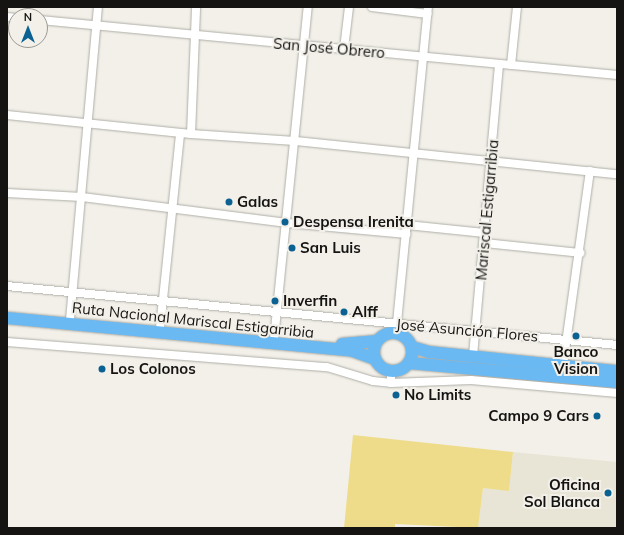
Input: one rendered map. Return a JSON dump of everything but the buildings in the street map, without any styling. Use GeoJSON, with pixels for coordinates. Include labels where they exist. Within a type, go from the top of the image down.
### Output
{"type":"FeatureCollection","features":[{"type":"Feature","properties":{"kind":"highway","name":"Ruta Nacional Mariscal Estigarribia"},"geometry":{"type":"LineString","coordinates":[[7,313],[333,344],[377,342]]}},
{"type":"Feature","properties":{"kind":"highway","name":"Ruta Nacional Mariscal Estigarribia"},"geometry":{"type":"LineString","coordinates":[[7,318],[353,351],[375,359]]}},
{"type":"Feature","properties":{"kind":"highway"},"geometry":{"type":"LineString","coordinates":[[412,347],[409,363],[391,377],[375,359],[374,350],[377,342],[384,335],[397,328],[412,347],[429,352],[617,371]]}},
{"type":"Feature","properties":{"kind":"highway"},"geometry":{"type":"LineString","coordinates":[[409,363],[617,382]]}},
{"type":"Feature","properties":{"kind":"street"},"geometry":{"type":"LineString","coordinates":[[70,320],[89,123],[98,7]]}},
{"type":"Feature","properties":{"kind":"street"},"geometry":{"type":"LineString","coordinates":[[191,134],[196,7]]}},
{"type":"Feature","properties":{"kind":"street"},"geometry":{"type":"LineString","coordinates":[[274,339],[308,7]]}},
{"type":"Feature","properties":{"kind":"street"},"geometry":{"type":"LineString","coordinates":[[344,49],[349,7]]}},
{"type":"Feature","properties":{"kind":"street"},"geometry":{"type":"LineString","coordinates":[[372,7],[428,10],[397,328]]}},
{"type":"Feature","properties":{"kind":"street"},"geometry":{"type":"LineString","coordinates":[[511,65],[517,7]]}},
{"type":"Feature","properties":{"kind":"street","name":"San José Obrero"},"geometry":{"type":"LineString","coordinates":[[48,21],[617,75]]}},
{"type":"Feature","properties":{"kind":"street","name":"Mariscal Estigarribia"},"geometry":{"type":"LineString","coordinates":[[473,356],[499,64]]}},
{"type":"Feature","properties":{"kind":"street"},"geometry":{"type":"LineString","coordinates":[[7,115],[191,134],[295,141],[617,174]]}},
{"type":"Feature","properties":{"kind":"street"},"geometry":{"type":"LineString","coordinates":[[160,328],[174,209],[180,132]]}},
{"type":"Feature","properties":{"kind":"street"},"geometry":{"type":"LineString","coordinates":[[563,365],[565,340],[580,253],[590,171]]}},
{"type":"Feature","properties":{"kind":"street"},"geometry":{"type":"LineString","coordinates":[[7,193],[82,197],[287,223],[406,234]]}},
{"type":"Feature","properties":{"kind":"street"},"geometry":{"type":"LineString","coordinates":[[407,225],[484,233]]}},
{"type":"Feature","properties":{"kind":"street"},"geometry":{"type":"LineString","coordinates":[[484,243],[580,253]]}},
{"type":"Feature","properties":{"kind":"street","name":"José Asunción Flores"},"geometry":{"type":"LineString","coordinates":[[7,286],[277,312],[397,328],[476,331],[617,345]]}},
{"type":"Feature","properties":{"kind":"street"},"geometry":{"type":"LineString","coordinates":[[7,342],[327,367],[373,381],[391,377],[471,380],[617,393]]}},
{"type":"Feature","properties":{"kind":"shaded area"},"geometry":{"type":"Polygon","coordinates":[[[353,435],[513,452],[509,491],[483,488],[478,528],[395,524],[395,528],[344,528],[353,435]]]}},
{"type":"Feature","properties":{"kind":"shaded area"},"geometry":{"type":"Polygon","coordinates":[[[513,452],[617,462],[617,528],[478,528],[483,488],[509,490],[513,452]]]}},
{"type":"Feature","properties":{"kind":"place","name":"Galas"},"geometry":{"type":"Point","coordinates":[229,202]}},
{"type":"Feature","properties":{"kind":"place","name":"Despensa Irenita"},"geometry":{"type":"Point","coordinates":[285,222]}},
{"type":"Feature","properties":{"kind":"place","name":"San Luis"},"geometry":{"type":"Point","coordinates":[292,248]}},
{"type":"Feature","properties":{"kind":"place","name":"Inverfin"},"geometry":{"type":"Point","coordinates":[275,301]}},
{"type":"Feature","properties":{"kind":"place","name":"Alff"},"geometry":{"type":"Point","coordinates":[344,312]}},
{"type":"Feature","properties":{"kind":"place","name":"Banco Vision"},"geometry":{"type":"Point","coordinates":[576,336]}},
{"type":"Feature","properties":{"kind":"place","name":"Los Colonos"},"geometry":{"type":"Point","coordinates":[102,369]}},
{"type":"Feature","properties":{"kind":"place","name":"No Limits"},"geometry":{"type":"Point","coordinates":[396,395]}},
{"type":"Feature","properties":{"kind":"place","name":"Campo 9 Cars"},"geometry":{"type":"Point","coordinates":[597,416]}},
{"type":"Feature","properties":{"kind":"place","name":"Oficina Sol Blanca"},"geometry":{"type":"Point","coordinates":[608,493]}}]}
